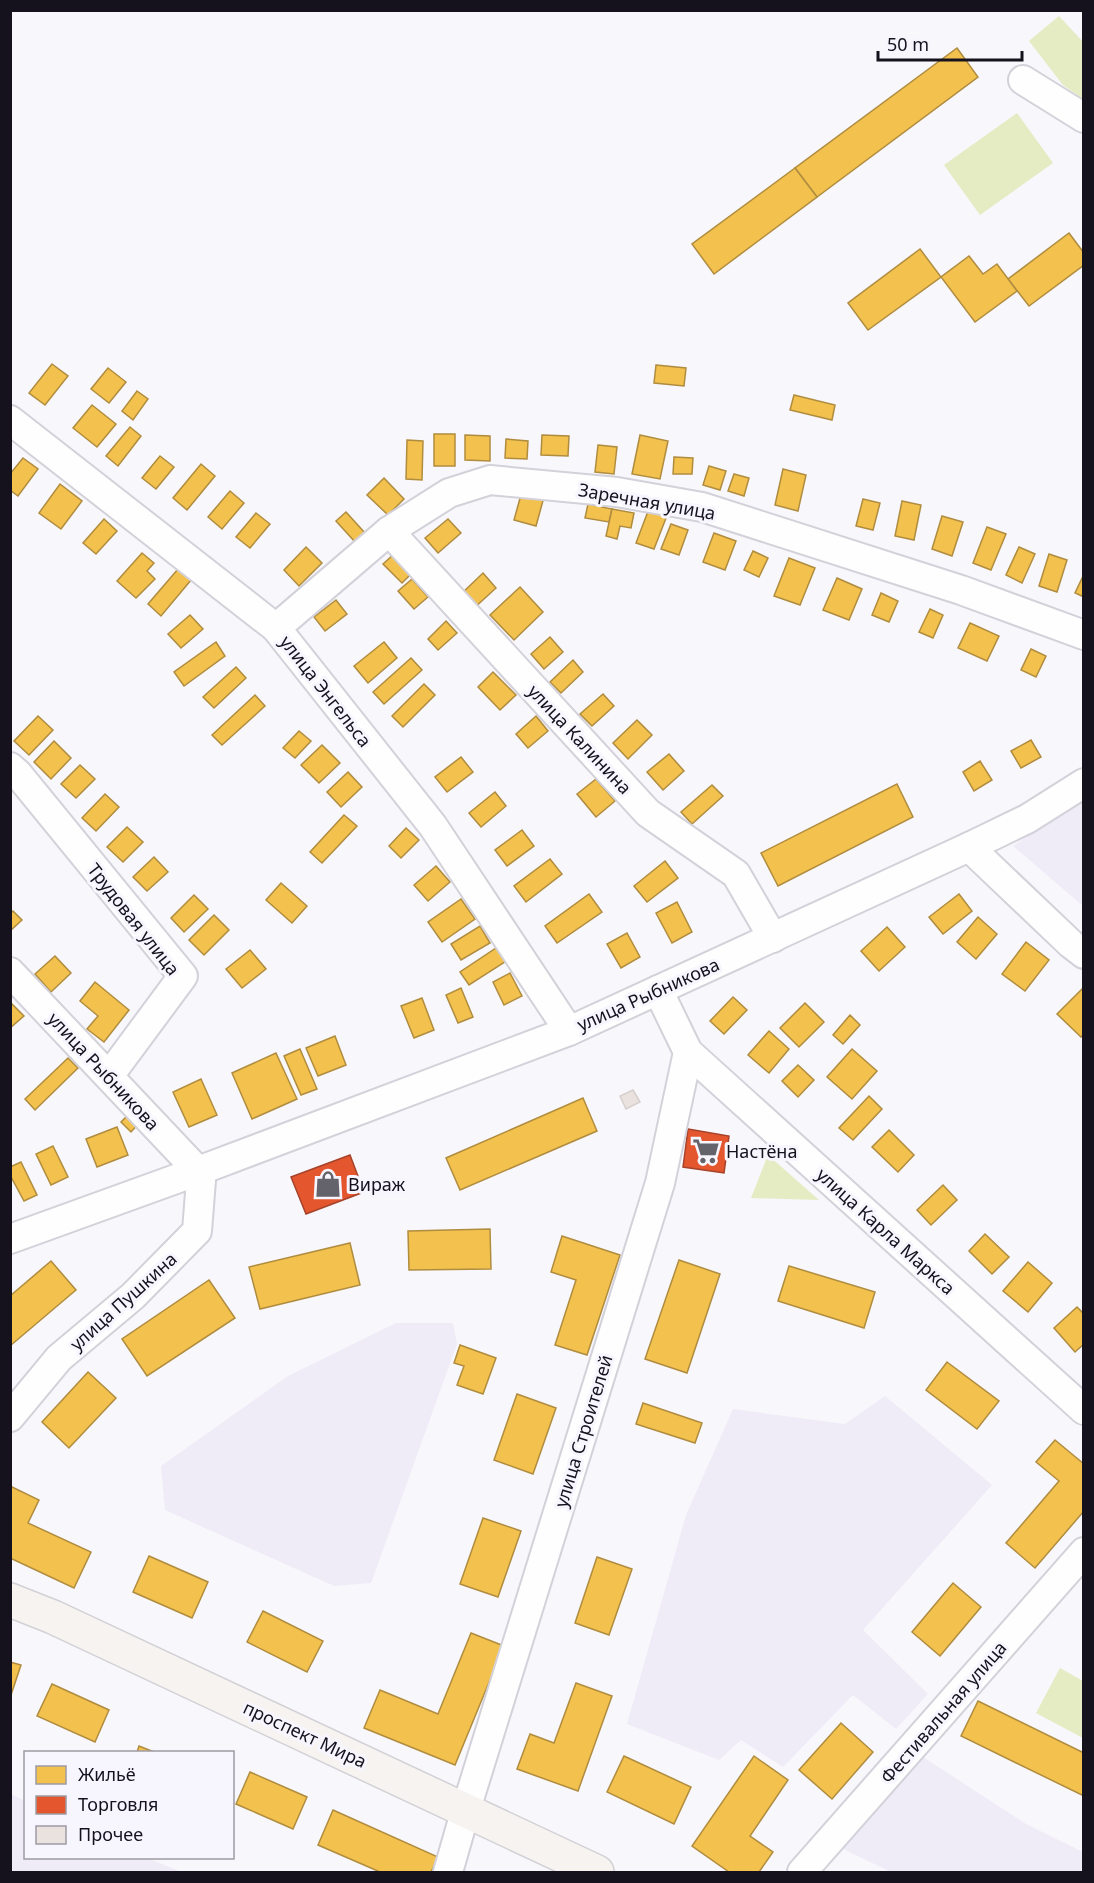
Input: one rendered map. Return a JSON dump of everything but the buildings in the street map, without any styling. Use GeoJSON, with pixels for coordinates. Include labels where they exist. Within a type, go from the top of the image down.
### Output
{"type":"FeatureCollection","features":[{"type":"Feature","properties":{"kind":"main road","name":"проспект Мира"},"geometry":{"type":"LineString","coordinates":[[10,1600],[64,1622],[597,1872]]}},
{"type":"Feature","properties":{"kind":"street"},"geometry":{"type":"LineString","coordinates":[[1023,80],[1083,118]]}},
{"type":"Feature","properties":{"kind":"street","name":"улица Энгельса"},"geometry":{"type":"LineString","coordinates":[[10,420],[276,628],[433,826],[569,1030]]}},
{"type":"Feature","properties":{"kind":"street","name":"Заречная улица"},"geometry":{"type":"LineString","coordinates":[[276,628],[389,531],[449,494],[490,480],[617,492],[702,507],[961,590],[1083,635]]}},
{"type":"Feature","properties":{"kind":"street","name":"улица Калинина"},"geometry":{"type":"LineString","coordinates":[[389,531],[648,813],[736,874],[773,938]]}},
{"type":"Feature","properties":{"kind":"street","name":"Трудовая улица"},"geometry":{"type":"LineString","coordinates":[[10,767],[183,976],[109,1076]]}},
{"type":"Feature","properties":{"kind":"street","name":"улица Рыбникова"},"geometry":{"type":"LineString","coordinates":[[10,1239],[198,1171],[569,1030],[969,848],[1027,819],[1083,783]]}},
{"type":"Feature","properties":{"kind":"street"},"geometry":{"type":"LineString","coordinates":[[969,848],[1083,954]]}},
{"type":"Feature","properties":{"kind":"street","name":"улица Рыбникова"},"geometry":{"type":"LineString","coordinates":[[10,972],[198,1171]]}},
{"type":"Feature","properties":{"kind":"street"},"geometry":{"type":"LineString","coordinates":[[658,990],[688,1052]]}},
{"type":"Feature","properties":{"kind":"street","name":"улица Карла Маркса"},"geometry":{"type":"LineString","coordinates":[[688,1052],[1083,1410]]}},
{"type":"Feature","properties":{"kind":"street","name":"улица Строителей"},"geometry":{"type":"LineString","coordinates":[[448,1872],[660,1183],[688,1052]]}},
{"type":"Feature","properties":{"kind":"street","name":"улица Пушкина"},"geometry":{"type":"LineString","coordinates":[[10,1418],[59,1359],[133,1296],[197,1231],[201,1180],[198,1171]]}},
{"type":"Feature","properties":{"kind":"street","name":"Фестивальная улица"},"geometry":{"type":"LineString","coordinates":[[802,1872],[1083,1552]]}},
{"type":"Feature","properties":{"kind":"shaded area"},"geometry":{"type":"Polygon","coordinates":[[[1083,799],[1083,906],[1013,846],[1083,799]]]}},
{"type":"Feature","properties":{"kind":"shaded area"},"geometry":{"type":"Polygon","coordinates":[[[396,1323],[453,1323],[457,1344],[371,1583],[334,1586],[165,1510],[161,1466],[288,1376],[396,1323]]]}},
{"type":"Feature","properties":{"kind":"shaded area"},"geometry":{"type":"Polygon","coordinates":[[[885,1396],[992,1485],[863,1630],[928,1694],[896,1729],[853,1695],[783,1767],[741,1740],[719,1760],[627,1724],[686,1515],[733,1409],[845,1424],[885,1396]]]}},
{"type":"Feature","properties":{"kind":"shaded area"},"geometry":{"type":"Polygon","coordinates":[[[920,1755],[1026,1824],[1083,1852],[1083,1872],[891,1872],[843,1849],[920,1755]]]}},
{"type":"Feature","properties":{"kind":"shaded area"},"geometry":{"type":"Polygon","coordinates":[[[11,1794],[24,1800],[24,1859],[150,1859],[181,1872],[11,1872],[11,1794]]]}},
{"type":"Feature","properties":{"kind":"green space"},"geometry":{"type":"Polygon","coordinates":[[[1059,16],[1083,42],[1083,99],[1063,85],[1029,41],[1059,16]]]}},
{"type":"Feature","properties":{"kind":"green space"},"geometry":{"type":"Polygon","coordinates":[[[1017,113],[1053,163],[980,215],[944,165],[1017,113]]]}},
{"type":"Feature","properties":{"kind":"green space"},"geometry":{"type":"Polygon","coordinates":[[[768,1155],[819,1200],[751,1198],[768,1155]]]}},
{"type":"Feature","properties":{"kind":"green space"},"geometry":{"type":"Polygon","coordinates":[[[1060,1668],[1083,1681],[1083,1738],[1036,1713],[1060,1668]]]}},
{"type":"Feature","properties":{"kind":"place","name":"Настёна"},"geometry":{"type":"Point","coordinates":[706,1151]}},
{"type":"Feature","properties":{"kind":"place","name":"Вираж"},"geometry":{"type":"Point","coordinates":[328,1184]}}]}
